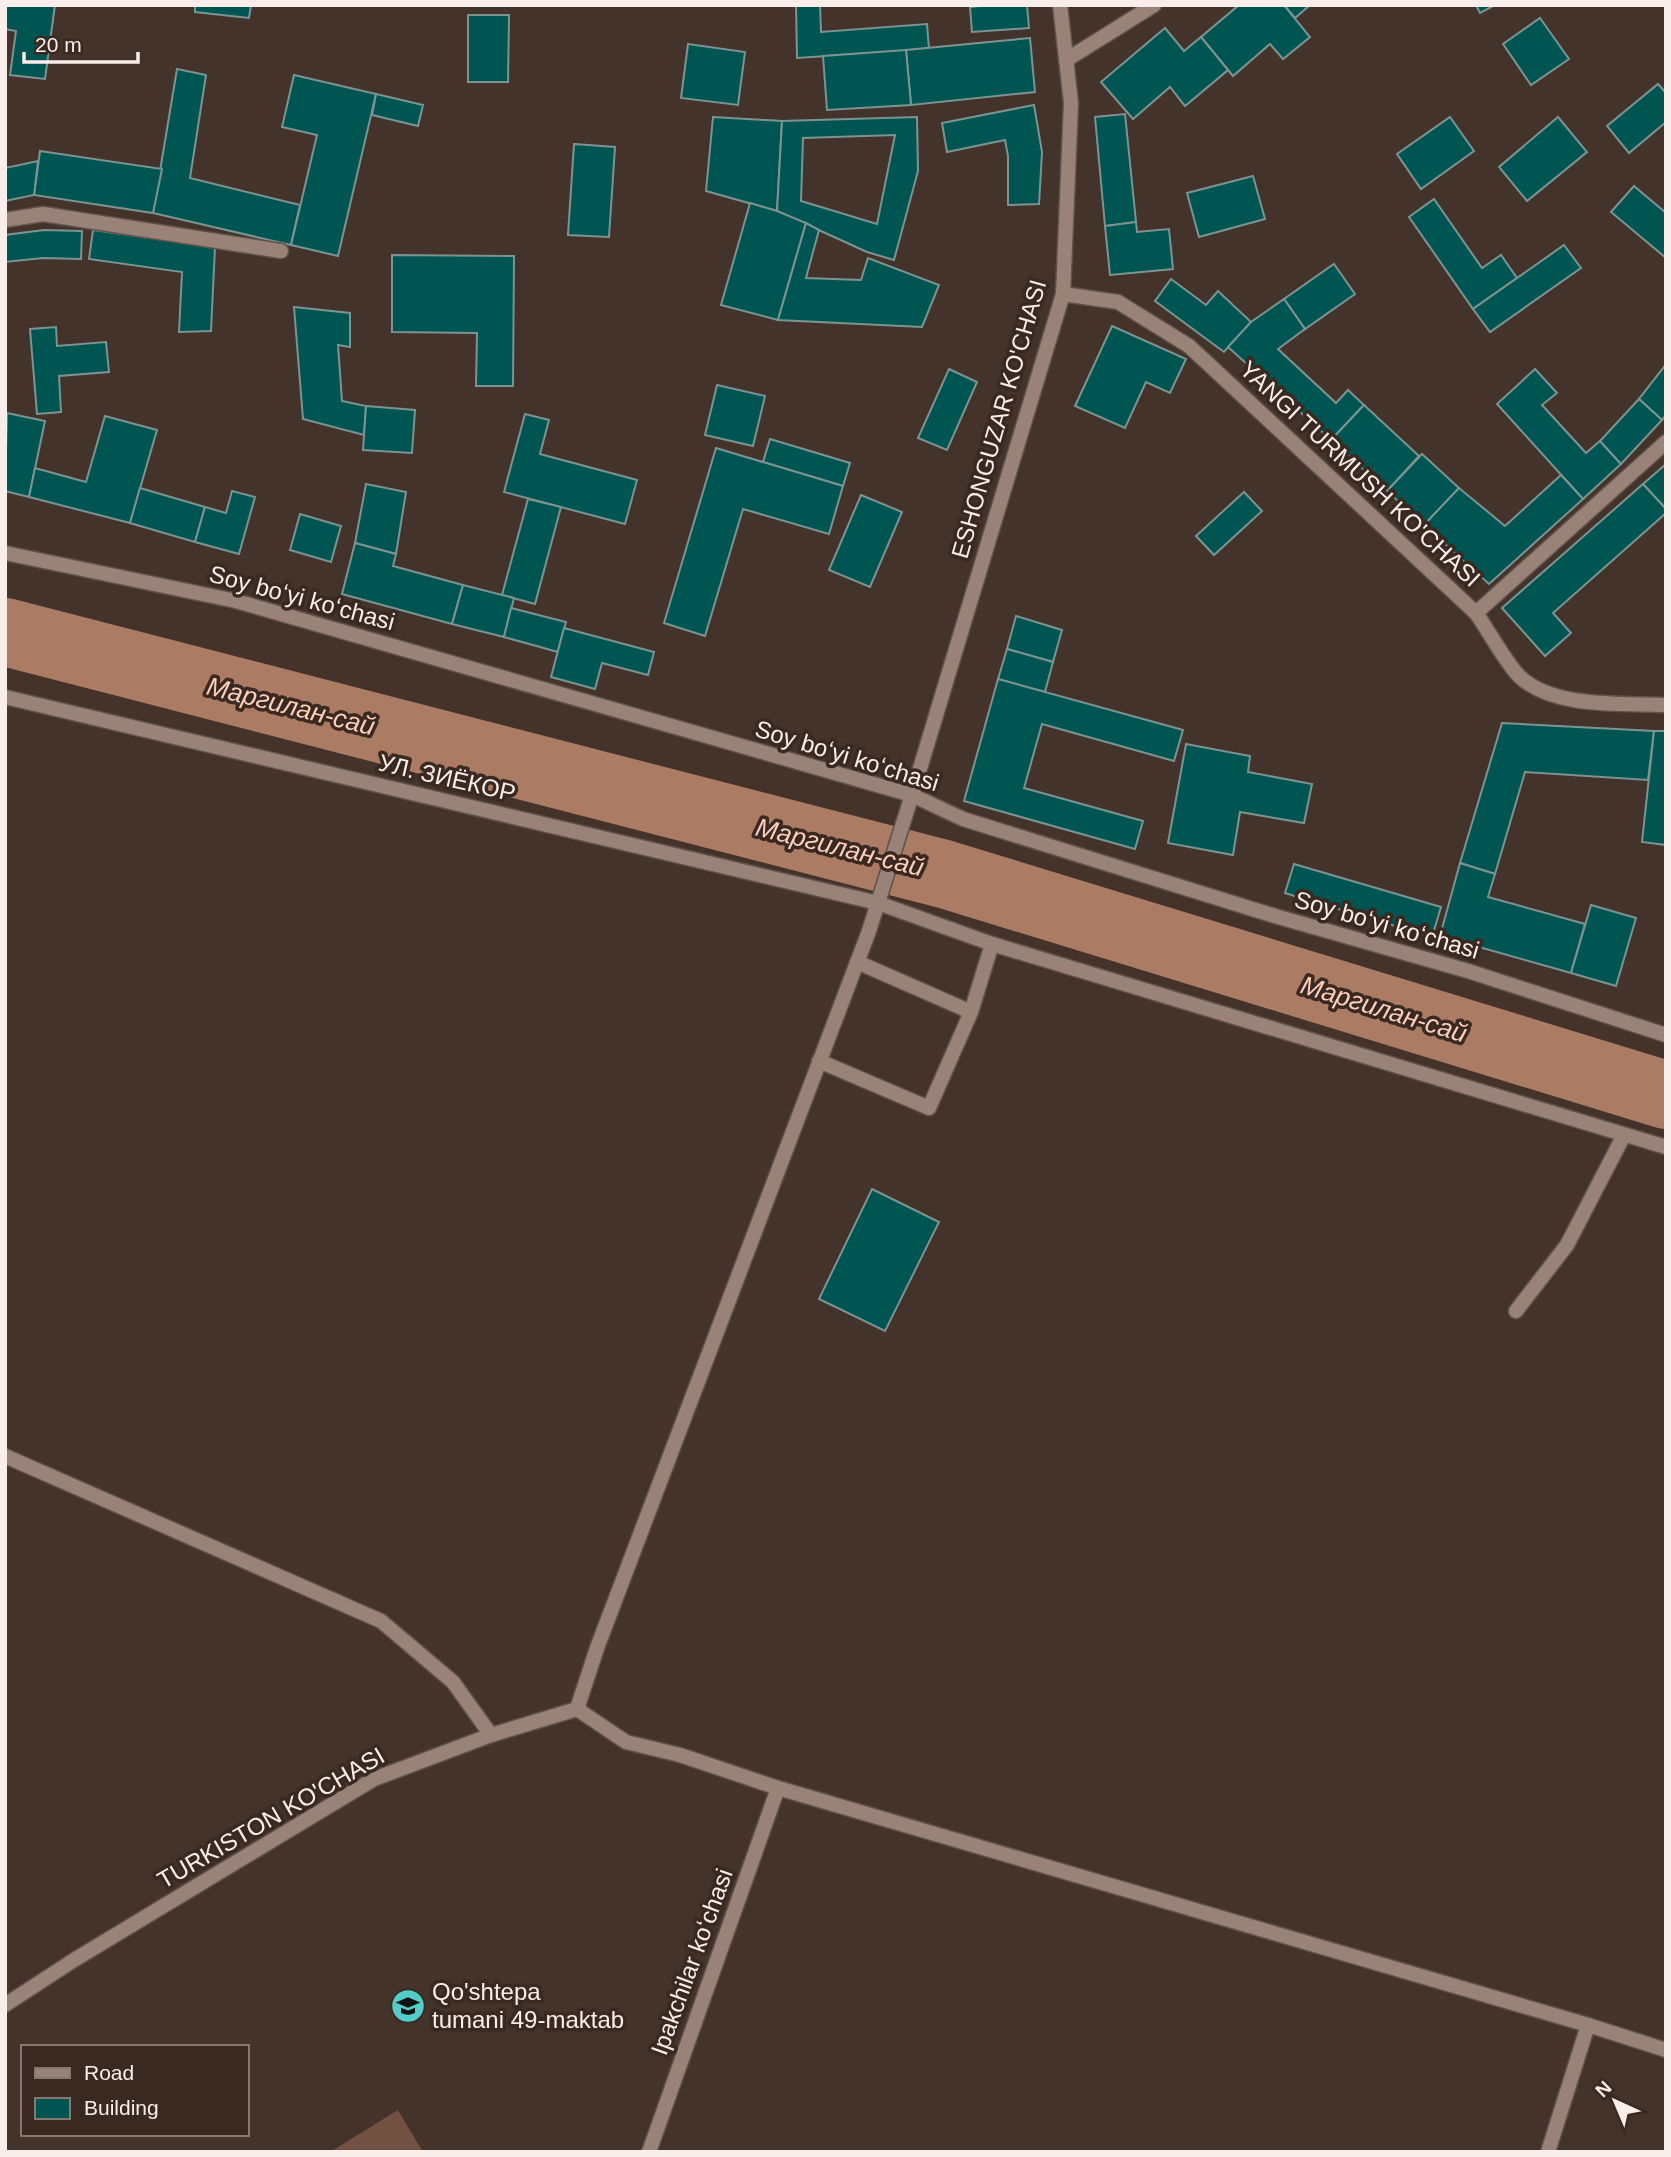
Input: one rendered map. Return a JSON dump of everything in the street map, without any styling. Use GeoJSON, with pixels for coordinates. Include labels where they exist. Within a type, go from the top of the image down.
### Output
{"type":"FeatureCollection","features":[{"type":"Feature","properties":{"kind":"street","name":"ESHONGUZAR KO'CHASI"},"geometry":{"type":"LineString","coordinates":[[577,1709],[607,1622],[869,931],[1063,295],[1071,103],[1060,5]]}},
{"type":"Feature","properties":{"kind":"street"},"geometry":{"type":"LineString","coordinates":[[1066,60],[1154,5]]}},
{"type":"Feature","properties":{"kind":"street"},"geometry":{"type":"LineString","coordinates":[[5,220],[43,214],[281,251]]}},
{"type":"Feature","properties":{"kind":"street","name":"YANGI TURMUSH KO'CHASI"},"geometry":{"type":"LineString","coordinates":[[1063,295],[1118,302],[1189,346],[1476,613],[1666,442]]}},
{"type":"Feature","properties":{"kind":"street","name":"Soy boʻyi koʻchasi"},"geometry":{"type":"LineString","coordinates":[[5,553],[236,601],[912,795],[963,819],[1275,916],[1468,971],[1666,1035]]}},
{"type":"Feature","properties":{"kind":"street"},"geometry":{"type":"LineString","coordinates":[[1476,613],[1520,676],[1546,693],[1575,701],[1666,705]]}},
{"type":"Feature","properties":{"kind":"street","name":"УЛ. ЗИЁКОР"},"geometry":{"type":"LineString","coordinates":[[5,697],[878,903],[992,944],[1666,1147]]}},
{"type":"Feature","properties":{"kind":"street"},"geometry":{"type":"LineString","coordinates":[[819,1061],[929,1108],[971,1012],[992,944]]}},
{"type":"Feature","properties":{"kind":"street"},"geometry":{"type":"LineString","coordinates":[[857,962],[971,1012]]}},
{"type":"Feature","properties":{"kind":"street"},"geometry":{"type":"LineString","coordinates":[[1516,1311],[1567,1245],[1624,1135]]}},
{"type":"Feature","properties":{"kind":"street"},"geometry":{"type":"LineString","coordinates":[[5,1456],[381,1621],[453,1682],[491,1735]]}},
{"type":"Feature","properties":{"kind":"street"},"geometry":{"type":"LineString","coordinates":[[577,1709],[626,1742],[680,1755],[778,1788],[1666,2050]]}},
{"type":"Feature","properties":{"kind":"street","name":"TURKISTON KO'CHASI"},"geometry":{"type":"LineString","coordinates":[[5,2005],[74,1960],[374,1779],[491,1735],[577,1709]]}},
{"type":"Feature","properties":{"kind":"street","name":"Ipakchilar koʻchasi"},"geometry":{"type":"LineString","coordinates":[[649,2152],[778,1788]]}},
{"type":"Feature","properties":{"kind":"street"},"geometry":{"type":"LineString","coordinates":[[1548,2152],[1588,2025]]}},
{"type":"Feature","properties":{"kind":"shaded area"},"geometry":{"type":"Polygon","coordinates":[[[398,2110],[423,2152],[330,2152],[398,2110]]]}},
{"type":"Feature","properties":{"kind":"building"},"geometry":{"type":"Polygon","coordinates":[[[5,5],[55,5],[45,79],[10,75],[16,31],[5,29],[5,5]]]}},
{"type":"Feature","properties":{"kind":"building"},"geometry":{"type":"Polygon","coordinates":[[[195,5],[251,5],[249,18],[195,12],[195,5]]]}},
{"type":"Feature","properties":{"kind":"building"},"geometry":{"type":"Polygon","coordinates":[[[796,5],[820,5],[821,32],[927,24],[929,49],[797,58],[796,5]]]}},
{"type":"Feature","properties":{"kind":"building"},"geometry":{"type":"Polygon","coordinates":[[[1027,5],[1029,28],[972,32],[970,7],[1027,5]]]}},
{"type":"Feature","properties":{"kind":"building"},"geometry":{"type":"Polygon","coordinates":[[[1239,5],[1284,5],[1310,37],[1283,59],[1270,44],[1233,76],[1201,37],[1239,5]]]}},
{"type":"Feature","properties":{"kind":"building"},"geometry":{"type":"Polygon","coordinates":[[[1284,5],[1310,5],[1295,18],[1284,5]]]}},
{"type":"Feature","properties":{"kind":"building"},"geometry":{"type":"Polygon","coordinates":[[[1476,5],[1495,5],[1480,13],[1476,5]]]}},
{"type":"Feature","properties":{"kind":"building"},"geometry":{"type":"Polygon","coordinates":[[[468,15],[509,15],[508,82],[468,82],[468,15]]]}},
{"type":"Feature","properties":{"kind":"building"},"geometry":{"type":"Polygon","coordinates":[[[1540,18],[1569,59],[1531,85],[1503,44],[1540,18]]]}},
{"type":"Feature","properties":{"kind":"building"},"geometry":{"type":"Polygon","coordinates":[[[1165,28],[1184,51],[1201,37],[1228,70],[1185,106],[1170,87],[1133,119],[1101,82],[1165,28]]]}},
{"type":"Feature","properties":{"kind":"building"},"geometry":{"type":"Polygon","coordinates":[[[1030,38],[1035,92],[911,105],[906,50],[1030,38]]]}},
{"type":"Feature","properties":{"kind":"building"},"geometry":{"type":"Polygon","coordinates":[[[688,44],[745,52],[738,105],[681,98],[688,44]]]}},
{"type":"Feature","properties":{"kind":"building"},"geometry":{"type":"Polygon","coordinates":[[[906,50],[911,105],[827,110],[823,56],[906,50]]]}},
{"type":"Feature","properties":{"kind":"building"},"geometry":{"type":"Polygon","coordinates":[[[177,69],[206,75],[190,178],[300,205],[291,245],[153,213],[177,69]]]}},
{"type":"Feature","properties":{"kind":"building"},"geometry":{"type":"Polygon","coordinates":[[[294,75],[376,94],[338,256],[291,245],[317,135],[282,127],[294,75]]]}},
{"type":"Feature","properties":{"kind":"building"},"geometry":{"type":"Polygon","coordinates":[[[1658,84],[1666,93],[1666,122],[1629,153],[1607,126],[1658,84]]]}},
{"type":"Feature","properties":{"kind":"building"},"geometry":{"type":"Polygon","coordinates":[[[376,94],[423,105],[418,126],[372,115],[376,94]]]}},
{"type":"Feature","properties":{"kind":"building"},"geometry":{"type":"Polygon","coordinates":[[[1034,105],[1042,152],[1039,204],[1008,205],[1008,156],[1005,140],[947,152],[942,123],[1034,105]]]}},
{"type":"Feature","properties":{"kind":"building"},"geometry":{"type":"Polygon","coordinates":[[[1125,114],[1136,222],[1105,226],[1095,117],[1125,114]]]}},
{"type":"Feature","properties":{"kind":"building"},"geometry":{"type":"Polygon","coordinates":[[[713,117],[782,121],[777,211],[706,191],[713,117]]]}},
{"type":"Feature","properties":{"kind":"building"},"geometry":{"type":"Polygon","coordinates":[[[917,117],[918,171],[894,260],[867,252],[777,211],[782,121],[917,117]],[[895,135],[803,138],[801,201],[877,224],[895,135]]]}},
{"type":"Feature","properties":{"kind":"building"},"geometry":{"type":"Polygon","coordinates":[[[1450,117],[1474,151],[1421,189],[1397,154],[1450,117]]]}},
{"type":"Feature","properties":{"kind":"building"},"geometry":{"type":"Polygon","coordinates":[[[1558,117],[1587,152],[1527,201],[1499,167],[1558,117]]]}},
{"type":"Feature","properties":{"kind":"building"},"geometry":{"type":"Polygon","coordinates":[[[574,144],[615,147],[609,237],[568,235],[574,144]]]}},
{"type":"Feature","properties":{"kind":"building"},"geometry":{"type":"Polygon","coordinates":[[[40,151],[162,169],[153,213],[34,195],[40,151]]]}},
{"type":"Feature","properties":{"kind":"building"},"geometry":{"type":"Polygon","coordinates":[[[38,161],[34,195],[5,201],[5,168],[38,161]]]}},
{"type":"Feature","properties":{"kind":"building"},"geometry":{"type":"Polygon","coordinates":[[[1253,176],[1265,219],[1199,237],[1187,193],[1253,176]]]}},
{"type":"Feature","properties":{"kind":"building"},"geometry":{"type":"Polygon","coordinates":[[[1634,186],[1666,213],[1666,258],[1611,212],[1634,186]]]}},
{"type":"Feature","properties":{"kind":"building"},"geometry":{"type":"Polygon","coordinates":[[[1434,199],[1482,268],[1501,255],[1517,278],[1473,309],[1409,217],[1434,199]]]}},
{"type":"Feature","properties":{"kind":"building"},"geometry":{"type":"Polygon","coordinates":[[[750,203],[806,223],[778,320],[721,305],[750,203]]]}},
{"type":"Feature","properties":{"kind":"building"},"geometry":{"type":"Polygon","coordinates":[[[1136,222],[1137,232],[1169,229],[1173,269],[1110,275],[1105,226],[1136,222]]]}},
{"type":"Feature","properties":{"kind":"building"},"geometry":{"type":"Polygon","coordinates":[[[806,223],[819,230],[806,278],[861,280],[868,258],[939,285],[922,327],[778,320],[806,223]]]}},
{"type":"Feature","properties":{"kind":"building"},"geometry":{"type":"Polygon","coordinates":[[[44,230],[82,231],[81,259],[43,258],[5,262],[5,235],[44,230]]]}},
{"type":"Feature","properties":{"kind":"building"},"geometry":{"type":"Polygon","coordinates":[[[93,230],[215,247],[211,331],[179,332],[182,272],[89,259],[93,230]]]}},
{"type":"Feature","properties":{"kind":"building"},"geometry":{"type":"Polygon","coordinates":[[[1564,245],[1581,268],[1490,332],[1473,309],[1564,245]]]}},
{"type":"Feature","properties":{"kind":"building"},"geometry":{"type":"Polygon","coordinates":[[[392,255],[514,256],[513,386],[476,386],[477,333],[392,332],[392,255]]]}},
{"type":"Feature","properties":{"kind":"building"},"geometry":{"type":"Polygon","coordinates":[[[1334,264],[1355,294],[1305,329],[1284,299],[1334,264]]]}},
{"type":"Feature","properties":{"kind":"building"},"geometry":{"type":"Polygon","coordinates":[[[1171,279],[1206,305],[1218,291],[1251,322],[1224,352],[1155,301],[1171,279]]]}},
{"type":"Feature","properties":{"kind":"building"},"geometry":{"type":"Polygon","coordinates":[[[1284,299],[1305,329],[1278,349],[1336,403],[1348,390],[1364,405],[1331,440],[1228,347],[1251,322],[1284,299]]]}},
{"type":"Feature","properties":{"kind":"building"},"geometry":{"type":"Polygon","coordinates":[[[294,307],[350,313],[350,347],[338,345],[342,401],[366,406],[364,435],[303,419],[294,307]]]}},
{"type":"Feature","properties":{"kind":"building"},"geometry":{"type":"Polygon","coordinates":[[[1112,326],[1186,359],[1170,393],[1146,382],[1125,428],[1075,406],[1112,326]]]}},
{"type":"Feature","properties":{"kind":"building"},"geometry":{"type":"Polygon","coordinates":[[[56,327],[57,346],[106,342],[109,372],[59,376],[61,412],[37,414],[30,329],[56,327]]]}},
{"type":"Feature","properties":{"kind":"building"},"geometry":{"type":"Polygon","coordinates":[[[1664,367],[1666,415],[1662,420],[1639,399],[1664,367]]]}},
{"type":"Feature","properties":{"kind":"building"},"geometry":{"type":"Polygon","coordinates":[[[949,369],[977,382],[947,450],[918,438],[949,369]]]}},
{"type":"Feature","properties":{"kind":"building"},"geometry":{"type":"Polygon","coordinates":[[[1535,369],[1557,393],[1542,405],[1586,453],[1600,441],[1621,464],[1583,499],[1497,404],[1535,369]]]}},
{"type":"Feature","properties":{"kind":"building"},"geometry":{"type":"Polygon","coordinates":[[[717,385],[765,396],[753,446],[705,435],[717,385]]]}},
{"type":"Feature","properties":{"kind":"building"},"geometry":{"type":"Polygon","coordinates":[[[1639,399],[1662,420],[1621,464],[1600,441],[1639,399]]]}},
{"type":"Feature","properties":{"kind":"building"},"geometry":{"type":"Polygon","coordinates":[[[1364,405],[1419,456],[1387,491],[1331,440],[1364,405]]]}},
{"type":"Feature","properties":{"kind":"building"},"geometry":{"type":"Polygon","coordinates":[[[366,406],[415,410],[412,453],[363,450],[366,406]]]}},
{"type":"Feature","properties":{"kind":"building"},"geometry":{"type":"Polygon","coordinates":[[[7,413],[45,421],[29,497],[5,491],[7,413]]]}},
{"type":"Feature","properties":{"kind":"building"},"geometry":{"type":"Polygon","coordinates":[[[525,414],[549,420],[540,454],[637,480],[625,524],[504,492],[525,414]]]}},
{"type":"Feature","properties":{"kind":"building"},"geometry":{"type":"Polygon","coordinates":[[[105,416],[157,430],[130,523],[29,497],[35,468],[86,482],[105,416]]]}},
{"type":"Feature","properties":{"kind":"building"},"geometry":{"type":"Polygon","coordinates":[[[770,439],[850,463],[843,486],[763,462],[770,439]]]}},
{"type":"Feature","properties":{"kind":"building"},"geometry":{"type":"Polygon","coordinates":[[[716,448],[843,486],[829,534],[743,509],[705,636],[664,623],[716,448]]]}},
{"type":"Feature","properties":{"kind":"building"},"geometry":{"type":"Polygon","coordinates":[[[1422,454],[1459,488],[1424,525],[1387,491],[1422,454]]]}},
{"type":"Feature","properties":{"kind":"building"},"geometry":{"type":"Polygon","coordinates":[[[1666,464],[1666,509],[1643,484],[1666,464]]]}},
{"type":"Feature","properties":{"kind":"building"},"geometry":{"type":"Polygon","coordinates":[[[1561,475],[1583,499],[1489,584],[1424,525],[1459,488],[1505,526],[1561,475]]]}},
{"type":"Feature","properties":{"kind":"building"},"geometry":{"type":"Polygon","coordinates":[[[366,484],[406,492],[396,554],[355,543],[366,484]]]}},
{"type":"Feature","properties":{"kind":"building"},"geometry":{"type":"Polygon","coordinates":[[[1643,484],[1666,509],[1666,513],[1553,613],[1571,633],[1545,656],[1502,608],[1643,484]]]}},
{"type":"Feature","properties":{"kind":"building"},"geometry":{"type":"Polygon","coordinates":[[[140,488],[205,507],[195,542],[130,523],[140,488]]]}},
{"type":"Feature","properties":{"kind":"building"},"geometry":{"type":"Polygon","coordinates":[[[232,491],[255,497],[239,554],[195,542],[205,507],[226,513],[232,491]]]}},
{"type":"Feature","properties":{"kind":"building"},"geometry":{"type":"Polygon","coordinates":[[[1244,492],[1262,511],[1214,555],[1196,536],[1244,492]]]}},
{"type":"Feature","properties":{"kind":"building"},"geometry":{"type":"Polygon","coordinates":[[[861,495],[902,512],[870,587],[829,570],[861,495]]]}},
{"type":"Feature","properties":{"kind":"building"},"geometry":{"type":"Polygon","coordinates":[[[528,499],[561,507],[535,604],[502,595],[528,499]]]}},
{"type":"Feature","properties":{"kind":"building"},"geometry":{"type":"Polygon","coordinates":[[[300,514],[341,526],[331,562],[290,550],[300,514]]]}},
{"type":"Feature","properties":{"kind":"building"},"geometry":{"type":"Polygon","coordinates":[[[355,543],[396,554],[393,566],[463,585],[452,624],[342,594],[355,543]]]}},
{"type":"Feature","properties":{"kind":"building"},"geometry":{"type":"Polygon","coordinates":[[[463,585],[514,598],[504,637],[452,624],[463,585]]]}},
{"type":"Feature","properties":{"kind":"building"},"geometry":{"type":"Polygon","coordinates":[[[511,608],[566,622],[558,652],[504,637],[511,608]]]}},
{"type":"Feature","properties":{"kind":"building"},"geometry":{"type":"Polygon","coordinates":[[[1016,616],[1062,630],[1053,662],[1007,649],[1016,616]]]}},
{"type":"Feature","properties":{"kind":"building"},"geometry":{"type":"Polygon","coordinates":[[[564,628],[654,652],[648,675],[602,663],[595,689],[551,677],[564,628]]]}},
{"type":"Feature","properties":{"kind":"building"},"geometry":{"type":"Polygon","coordinates":[[[1007,649],[1053,662],[1045,692],[998,679],[1007,649]]]}},
{"type":"Feature","properties":{"kind":"building"},"geometry":{"type":"Polygon","coordinates":[[[998,679],[1183,730],[1174,761],[1042,724],[1024,788],[1143,821],[1135,849],[964,801],[998,679]]]}},
{"type":"Feature","properties":{"kind":"building"},"geometry":{"type":"Polygon","coordinates":[[[1502,723],[1654,731],[1648,780],[1525,772],[1495,874],[1460,863],[1502,723]]]}},
{"type":"Feature","properties":{"kind":"building"},"geometry":{"type":"Polygon","coordinates":[[[1654,731],[1666,731],[1666,845],[1642,842],[1654,731]]]}},
{"type":"Feature","properties":{"kind":"building"},"geometry":{"type":"Polygon","coordinates":[[[1186,744],[1250,756],[1248,772],[1312,784],[1304,823],[1240,812],[1233,855],[1168,843],[1186,744]]]}},
{"type":"Feature","properties":{"kind":"building"},"geometry":{"type":"Polygon","coordinates":[[[1460,863],[1495,874],[1488,897],[1585,924],[1571,973],[1440,936],[1460,863]]]}},
{"type":"Feature","properties":{"kind":"building"},"geometry":{"type":"Polygon","coordinates":[[[1294,864],[1441,907],[1432,937],[1285,893],[1294,864]]]}},
{"type":"Feature","properties":{"kind":"building"},"geometry":{"type":"Polygon","coordinates":[[[1591,905],[1636,918],[1616,986],[1571,973],[1591,905]]]}},
{"type":"Feature","properties":{"kind":"building"},"geometry":{"type":"Polygon","coordinates":[[[872,1189],[939,1222],[885,1331],[819,1299],[872,1189]]]}},
{"type":"Feature","properties":{"kind":"waterway","name":"Маргилан-сай"},"geometry":{"type":"LineString","coordinates":[[5,632],[944,874],[1666,1095]]}},
{"type":"Feature","properties":{"kind":"place","name":"Qo'shtepa tumani 49-maktab"},"geometry":{"type":"Point","coordinates":[408,2006]}}]}
